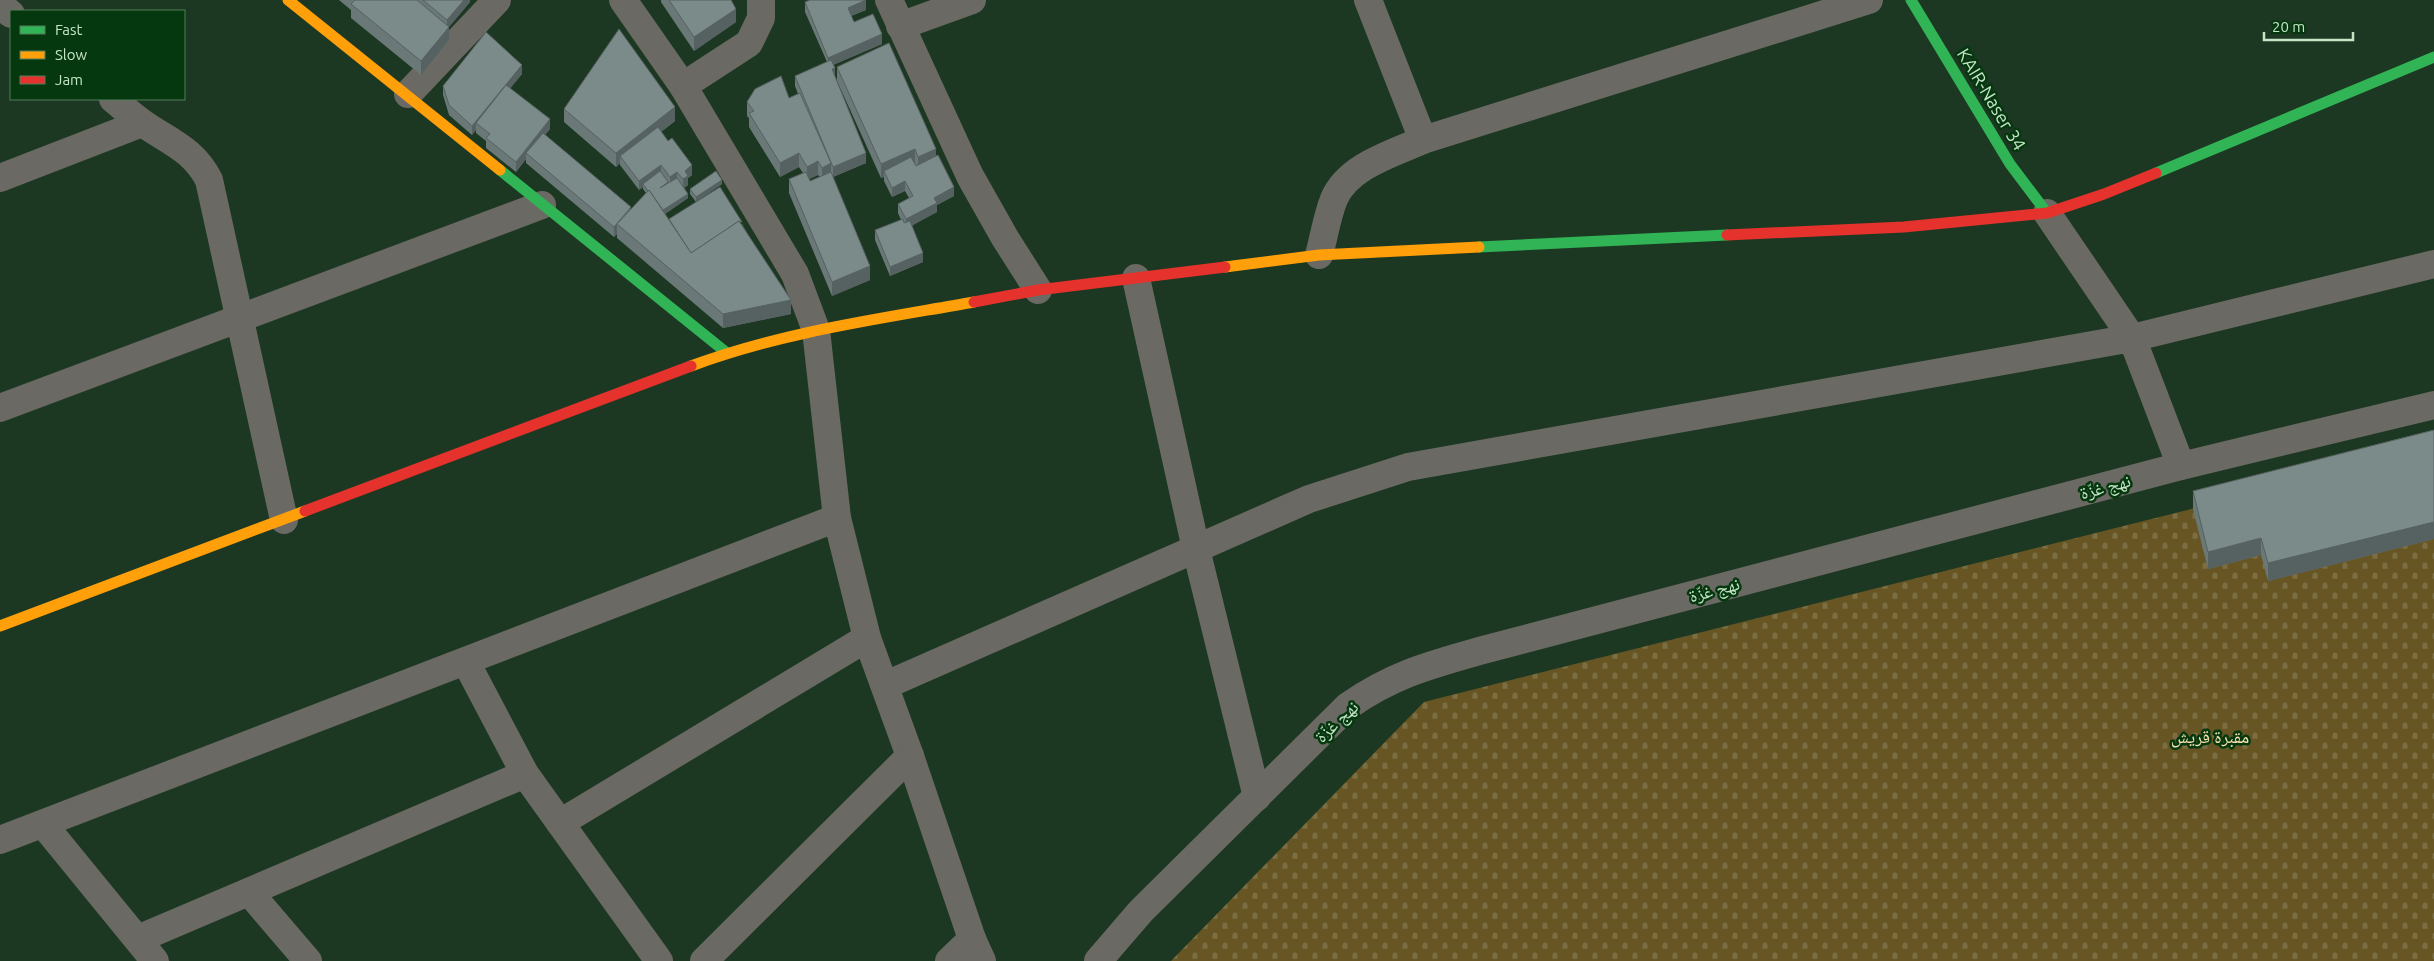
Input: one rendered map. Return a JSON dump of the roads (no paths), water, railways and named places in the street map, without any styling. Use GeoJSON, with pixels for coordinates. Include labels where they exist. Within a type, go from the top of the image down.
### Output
{"type":"FeatureCollection","features":[{"type":"Feature","properties":{"kind":"main road"},"geometry":{"type":"LineString","coordinates":[[288,0],[408,94],[542,205],[728,353]]}},
{"type":"Feature","properties":{"kind":"main road","name":"KAIR-Naser 34"},"geometry":{"type":"LineString","coordinates":[[1912,0],[2010,164],[2047,213]]}},
{"type":"Feature","properties":{"kind":"main road"},"geometry":{"type":"LineString","coordinates":[[0,626],[728,353],[816,330],[1038,290],[1319,255],[1904,228],[2047,213],[2104,194],[2434,56]]}},
{"type":"Feature","properties":{"kind":"street"},"geometry":{"type":"LineString","coordinates":[[408,94],[498,0]]}},
{"type":"Feature","properties":{"kind":"street"},"geometry":{"type":"LineString","coordinates":[[623,0],[683,86],[795,274],[816,330],[837,518],[867,638],[886,685],[977,950],[950,961]]}},
{"type":"Feature","properties":{"kind":"street"},"geometry":{"type":"LineString","coordinates":[[683,86],[749,43],[761,18],[761,0]]}},
{"type":"Feature","properties":{"kind":"street"},"geometry":{"type":"LineString","coordinates":[[889,0],[970,176],[1005,238],[1038,290]]}},
{"type":"Feature","properties":{"kind":"street"},"geometry":{"type":"LineString","coordinates":[[900,26],[972,0]]}},
{"type":"Feature","properties":{"kind":"street"},"geometry":{"type":"LineString","coordinates":[[1368,0],[1423,140]]}},
{"type":"Feature","properties":{"kind":"street"},"geometry":{"type":"LineString","coordinates":[[1319,255],[1334,200],[1341,187],[1371,163],[1423,140],[1869,0]]}},
{"type":"Feature","properties":{"kind":"street"},"geometry":{"type":"LineString","coordinates":[[0,5],[10,13]]}},
{"type":"Feature","properties":{"kind":"street"},"geometry":{"type":"LineString","coordinates":[[114,100],[142,123],[187,151],[201,163],[205,172],[216,203],[284,520]]}},
{"type":"Feature","properties":{"kind":"street"},"geometry":{"type":"LineString","coordinates":[[0,178],[142,123]]}},
{"type":"Feature","properties":{"kind":"street"},"geometry":{"type":"LineString","coordinates":[[0,408],[542,205]]}},
{"type":"Feature","properties":{"kind":"street"},"geometry":{"type":"LineString","coordinates":[[2047,213],[2132,338],[2181,466]]}},
{"type":"Feature","properties":{"kind":"street"},"geometry":{"type":"LineString","coordinates":[[886,685],[1309,500],[1408,467],[2132,338],[2434,264]]}},
{"type":"Feature","properties":{"kind":"street"},"geometry":{"type":"LineString","coordinates":[[1136,278],[1196,549],[1257,797]]}},
{"type":"Feature","properties":{"kind":"street","name":"نهج غزّة"},"geometry":{"type":"LineString","coordinates":[[1098,961],[1141,911],[1348,706],[1375,687],[1408,672],[1502,645],[2181,466],[2434,405]]}},
{"type":"Feature","properties":{"kind":"street"},"geometry":{"type":"LineString","coordinates":[[0,840],[837,518]]}},
{"type":"Feature","properties":{"kind":"street"},"geometry":{"type":"LineString","coordinates":[[560,822],[867,638]]}},
{"type":"Feature","properties":{"kind":"street"},"geometry":{"type":"LineString","coordinates":[[466,662],[524,774],[658,961]]}},
{"type":"Feature","properties":{"kind":"street"},"geometry":{"type":"LineString","coordinates":[[704,961],[910,756]]}},
{"type":"Feature","properties":{"kind":"street"},"geometry":{"type":"LineString","coordinates":[[138,939],[524,774]]}},
{"type":"Feature","properties":{"kind":"street"},"geometry":{"type":"LineString","coordinates":[[43,824],[155,961]]}},
{"type":"Feature","properties":{"kind":"street"},"geometry":{"type":"LineString","coordinates":[[249,892],[308,961]]}},
{"type":"Feature","properties":{"kind":"park label","name":"مقبرة قريش"},"geometry":{"type":"Point","coordinates":[2210,736]}}]}
